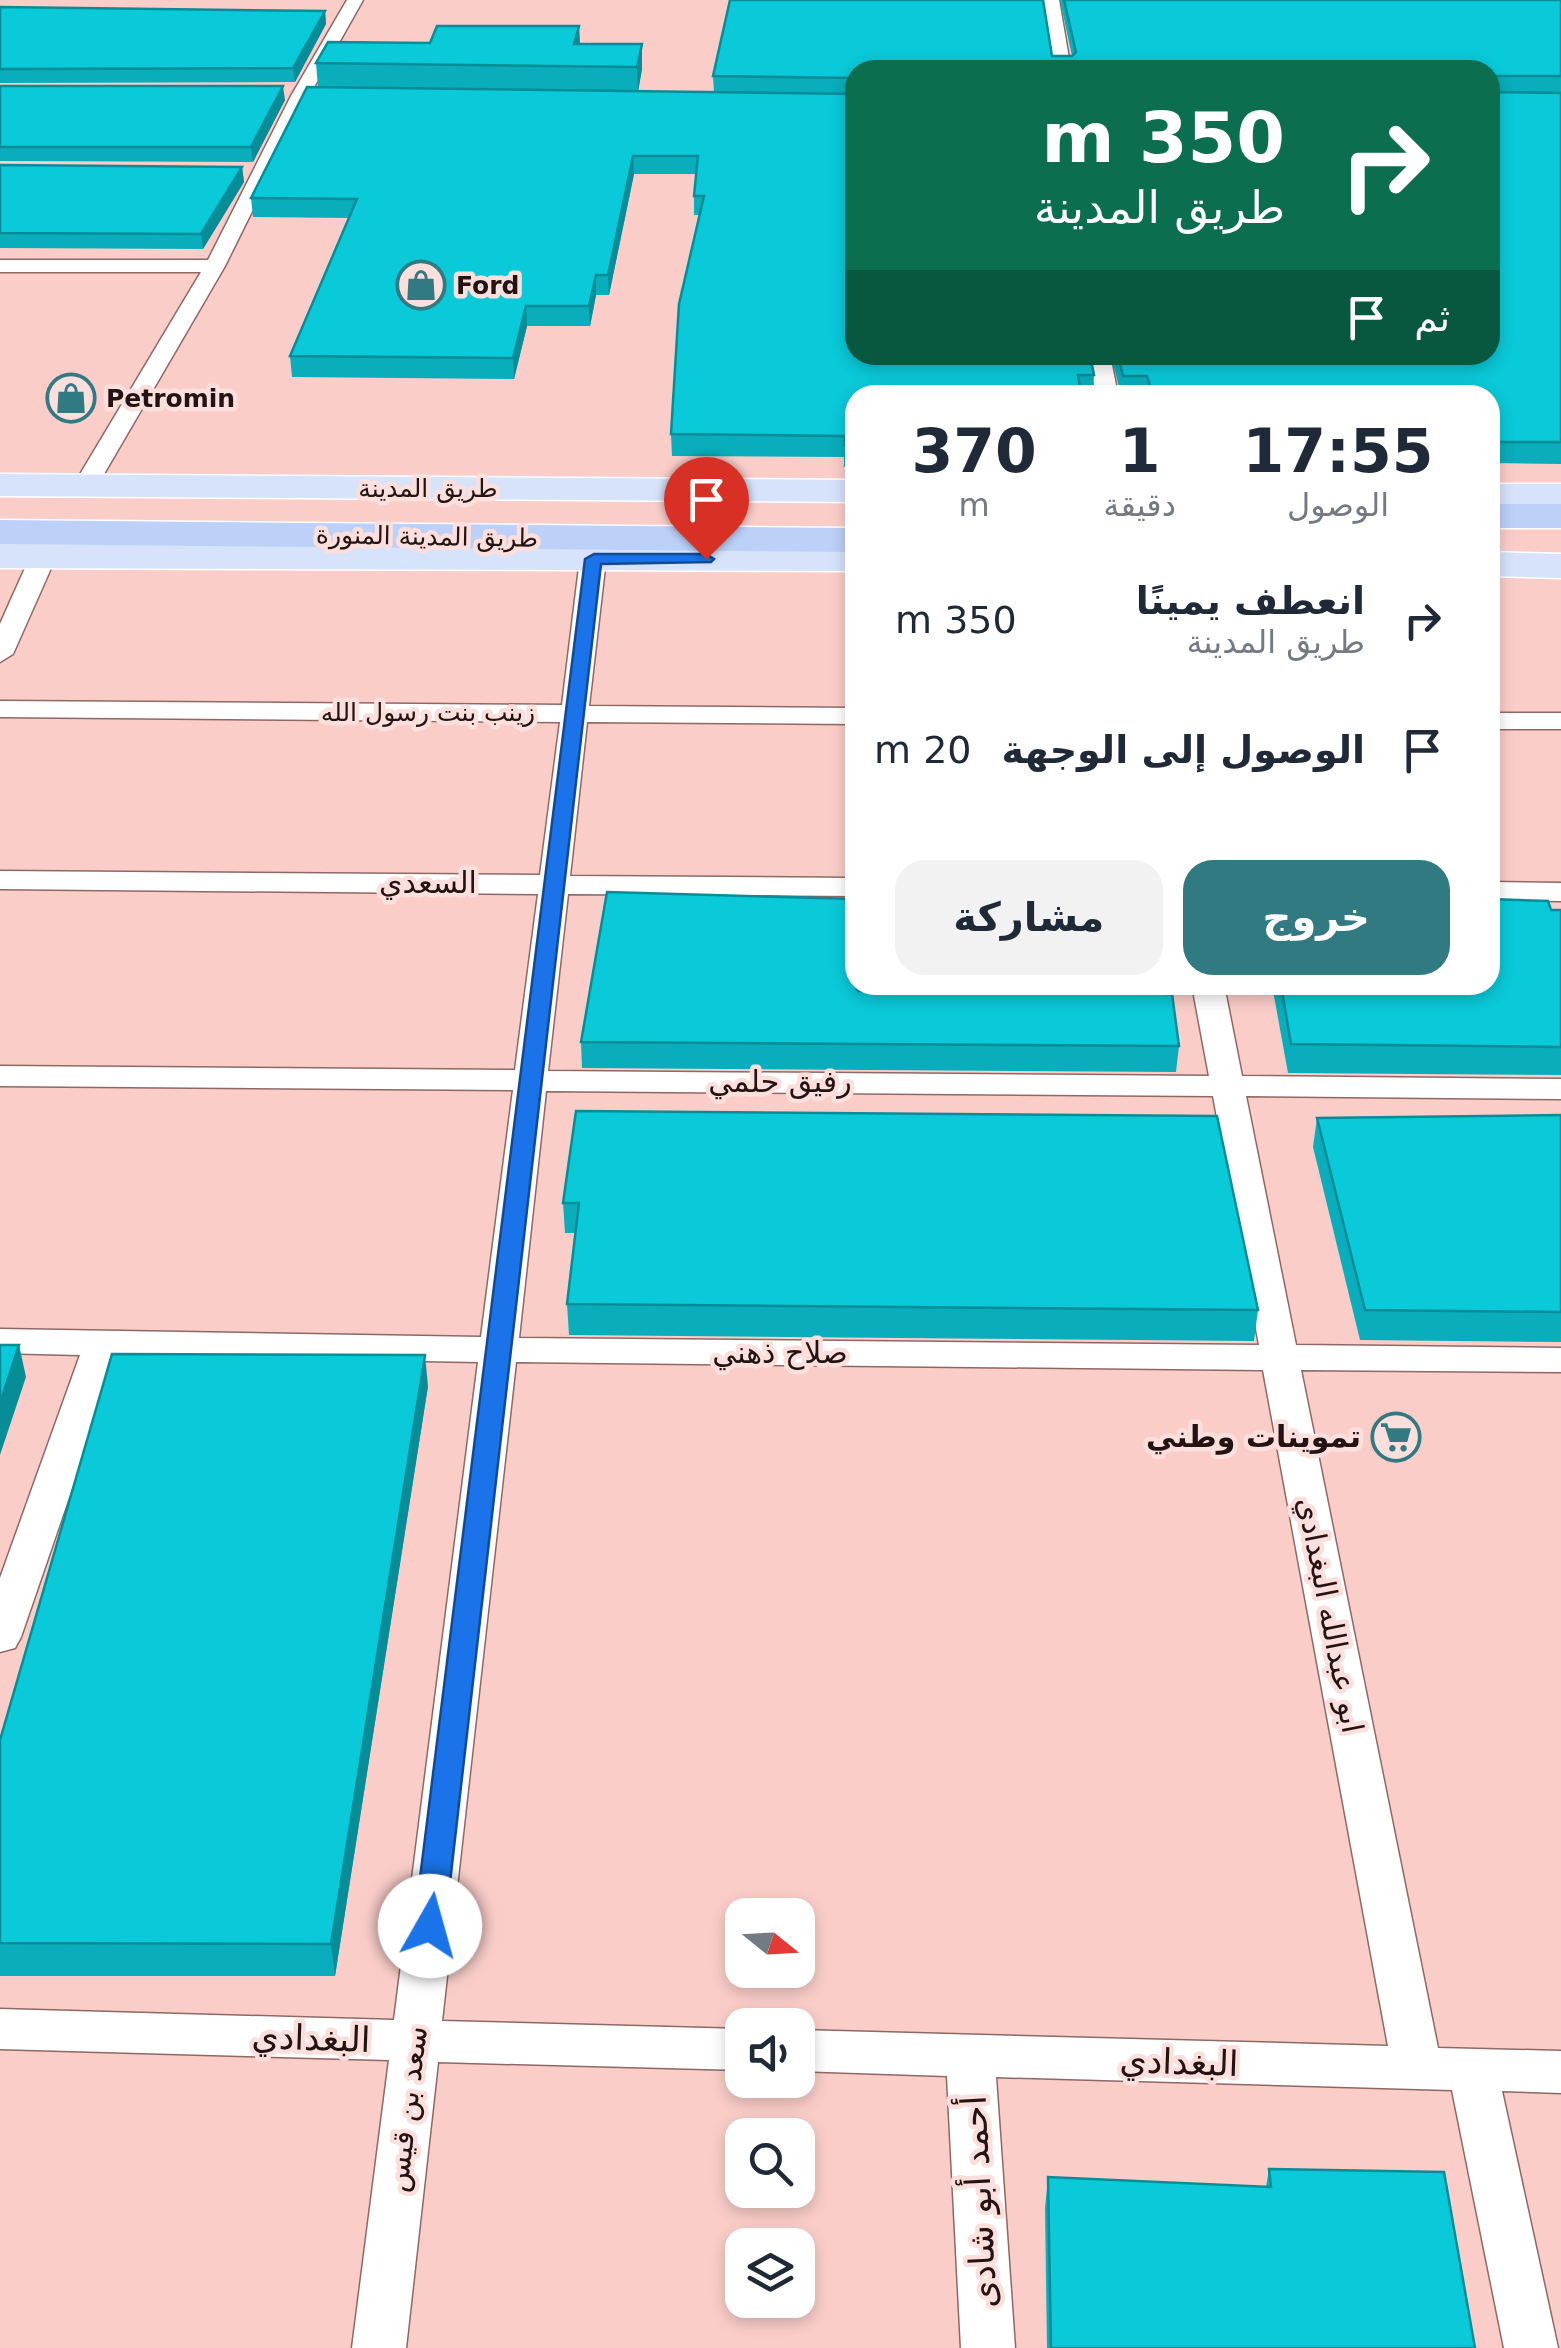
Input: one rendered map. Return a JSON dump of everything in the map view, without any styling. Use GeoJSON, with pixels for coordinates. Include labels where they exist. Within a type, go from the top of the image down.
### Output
{"type":"FeatureCollection","features":[{"type":"Feature","properties":{"kind":"highway","name":"طريق المدينة المنورة"},"geometry":{"type":"LineString","coordinates":[[0,503],[845,507]]}},
{"type":"Feature","properties":{"kind":"highway"},"geometry":{"type":"LineString","coordinates":[[1500,516],[1561,516]]}},
{"type":"Feature","properties":{"kind":"highway","name":"طريق المدينة المنورة"},"geometry":{"type":"LineString","coordinates":[[0,532],[845,540]]}},
{"type":"Feature","properties":{"kind":"highway"},"geometry":{"type":"LineString","coordinates":[[1500,546],[1561,546]]}},
{"type":"Feature","properties":{"kind":"main road","name":"طريق المدينة"},"geometry":{"type":"LineString","coordinates":[[0,485],[845,490]]}},
{"type":"Feature","properties":{"kind":"main road"},"geometry":{"type":"LineString","coordinates":[[314,487],[845,507]]}},
{"type":"Feature","properties":{"kind":"main road"},"geometry":{"type":"LineString","coordinates":[[1500,494],[1561,495]]}},
{"type":"Feature","properties":{"kind":"main road"},"geometry":{"type":"LineString","coordinates":[[0,555],[452,536]]}},
{"type":"Feature","properties":{"kind":"main road"},"geometry":{"type":"LineString","coordinates":[[0,555],[845,560]]}},
{"type":"Feature","properties":{"kind":"main road"},"geometry":{"type":"LineString","coordinates":[[1500,564],[1561,566]]}},
{"type":"Feature","properties":{"kind":"street"},"geometry":{"type":"LineString","coordinates":[[85,486],[215,266],[252,172],[355,0]]}},
{"type":"Feature","properties":{"kind":"street"},"geometry":{"type":"LineString","coordinates":[[1051,0],[1060,60]]}},
{"type":"Feature","properties":{"kind":"street"},"geometry":{"type":"LineString","coordinates":[[0,266],[215,266]]}},
{"type":"Feature","properties":{"kind":"street"},"geometry":{"type":"LineString","coordinates":[[0,654],[44,557]]}},
{"type":"Feature","properties":{"kind":"street","name":"سعد بن قيس"},"geometry":{"type":"LineString","coordinates":[[379,2348],[594,559]]}},
{"type":"Feature","properties":{"kind":"street","name":"زينب بنت رسول الله"},"geometry":{"type":"LineString","coordinates":[[0,709],[845,716]]}},
{"type":"Feature","properties":{"kind":"street"},"geometry":{"type":"LineString","coordinates":[[1500,721],[1561,721]]}},
{"type":"Feature","properties":{"kind":"street","name":"السعدي"},"geometry":{"type":"LineString","coordinates":[[0,880],[845,887]]}},
{"type":"Feature","properties":{"kind":"street"},"geometry":{"type":"LineString","coordinates":[[1500,892],[1561,892]]}},
{"type":"Feature","properties":{"kind":"street","name":"ابو عبدالله البغدادي"},"geometry":{"type":"LineString","coordinates":[[1210,995],[1417,2068]]}},
{"type":"Feature","properties":{"kind":"street","name":"رفيق حلمي"},"geometry":{"type":"LineString","coordinates":[[0,1076],[1561,1088]]}},
{"type":"Feature","properties":{"kind":"street","name":"صلاح ذهني"},"geometry":{"type":"LineString","coordinates":[[0,1341],[1561,1360]]}},
{"type":"Feature","properties":{"kind":"street"},"geometry":{"type":"LineString","coordinates":[[0,1637],[103,1343]]}},
{"type":"Feature","properties":{"kind":"street","name":"البغدادي"},"geometry":{"type":"LineString","coordinates":[[0,2029],[725,2049]]}},
{"type":"Feature","properties":{"kind":"street","name":"البغدادي"},"geometry":{"type":"LineString","coordinates":[[815,2051],[1561,2072]]}},
{"type":"Feature","properties":{"kind":"street","name":"أحمد أبو شادى"},"geometry":{"type":"LineString","coordinates":[[970,2056],[988,2348]]}},
{"type":"Feature","properties":{"kind":"street"},"geometry":{"type":"LineString","coordinates":[[1473,2070],[1530,2348]]}},
{"type":"Feature","properties":{"kind":"building"},"geometry":{"type":"Polygon","coordinates":[[[730,0],[1043,0],[1052,56],[1072,56],[1076,52],[1064,0],[1561,0],[1561,76],[1500,76],[1500,60],[845,60],[845,78],[713,76],[730,0]]]}},
{"type":"Feature","properties":{"kind":"building"},"geometry":{"type":"Polygon","coordinates":[[[0,7],[325,11],[293,68],[0,69],[0,7]]]}},
{"type":"Feature","properties":{"kind":"building"},"geometry":{"type":"Polygon","coordinates":[[[437,26],[579,26],[574,44],[642,44],[637,67],[316,63],[328,42],[430,43],[437,26]]]}},
{"type":"Feature","properties":{"kind":"building"},"geometry":{"type":"Polygon","coordinates":[[[0,86],[283,86],[251,147],[0,147],[0,86]]]}},
{"type":"Feature","properties":{"kind":"building"},"geometry":{"type":"Polygon","coordinates":[[[307,87],[845,94],[845,365],[1092,365],[1094,375],[1078,375],[1080,385],[845,385],[845,436],[671,434],[679,304],[704,196],[694,196],[698,156],[633,156],[608,275],[596,275],[589,306],[526,306],[513,358],[290,356],[357,199],[251,198],[307,87]]]}},
{"type":"Feature","properties":{"kind":"building"},"geometry":{"type":"Polygon","coordinates":[[[1500,92],[1561,93],[1561,442],[1500,442],[1500,385],[1150,385],[1147,376],[1123,376],[1120,365],[1500,365],[1500,92]]]}},
{"type":"Feature","properties":{"kind":"building"},"geometry":{"type":"Polygon","coordinates":[[[0,165],[242,167],[201,234],[0,233],[0,165]]]}},
{"type":"Feature","properties":{"kind":"building"},"geometry":{"type":"Polygon","coordinates":[[[607,892],[845,899],[845,995],[1172,995],[1179,1046],[581,1042],[607,892]]]}},
{"type":"Feature","properties":{"kind":"building"},"geometry":{"type":"Polygon","coordinates":[[[1500,899],[1548,901],[1551,910],[1561,910],[1561,1047],[1291,1044],[1283,995],[1500,995],[1500,899]]]}},
{"type":"Feature","properties":{"kind":"building"},"geometry":{"type":"Polygon","coordinates":[[[576,1111],[1217,1116],[1258,1310],[567,1304],[579,1203],[563,1203],[576,1111]]]}},
{"type":"Feature","properties":{"kind":"building"},"geometry":{"type":"Polygon","coordinates":[[[1561,1115],[1561,1312],[1365,1310],[1317,1118],[1561,1115]]]}},
{"type":"Feature","properties":{"kind":"building"},"geometry":{"type":"Polygon","coordinates":[[[0,1345],[19,1345],[0,1403],[0,1345]]]}},
{"type":"Feature","properties":{"kind":"building"},"geometry":{"type":"Polygon","coordinates":[[[112,1354],[425,1355],[331,1944],[0,1943],[0,1740],[112,1354]]]}},
{"type":"Feature","properties":{"kind":"building"},"geometry":{"type":"Polygon","coordinates":[[[1269,2169],[1444,2172],[1475,2348],[1051,2348],[1048,2177],[1271,2187],[1269,2169]]]}},
{"type":"Feature","properties":{"kind":"place","name":"Ford"},"geometry":{"type":"Point","coordinates":[421,285]}},
{"type":"Feature","properties":{"kind":"place","name":"Petromin"},"geometry":{"type":"Point","coordinates":[71,398]}},
{"type":"Feature","properties":{"kind":"place","name":"تموينات وطني"},"geometry":{"type":"Point","coordinates":[1396,1437]}},
{"type":"Feature","properties":{"kind":"route"},"geometry":{"type":"LineString","coordinates":[[430,1926],[594,559],[706,559]]}}]}
